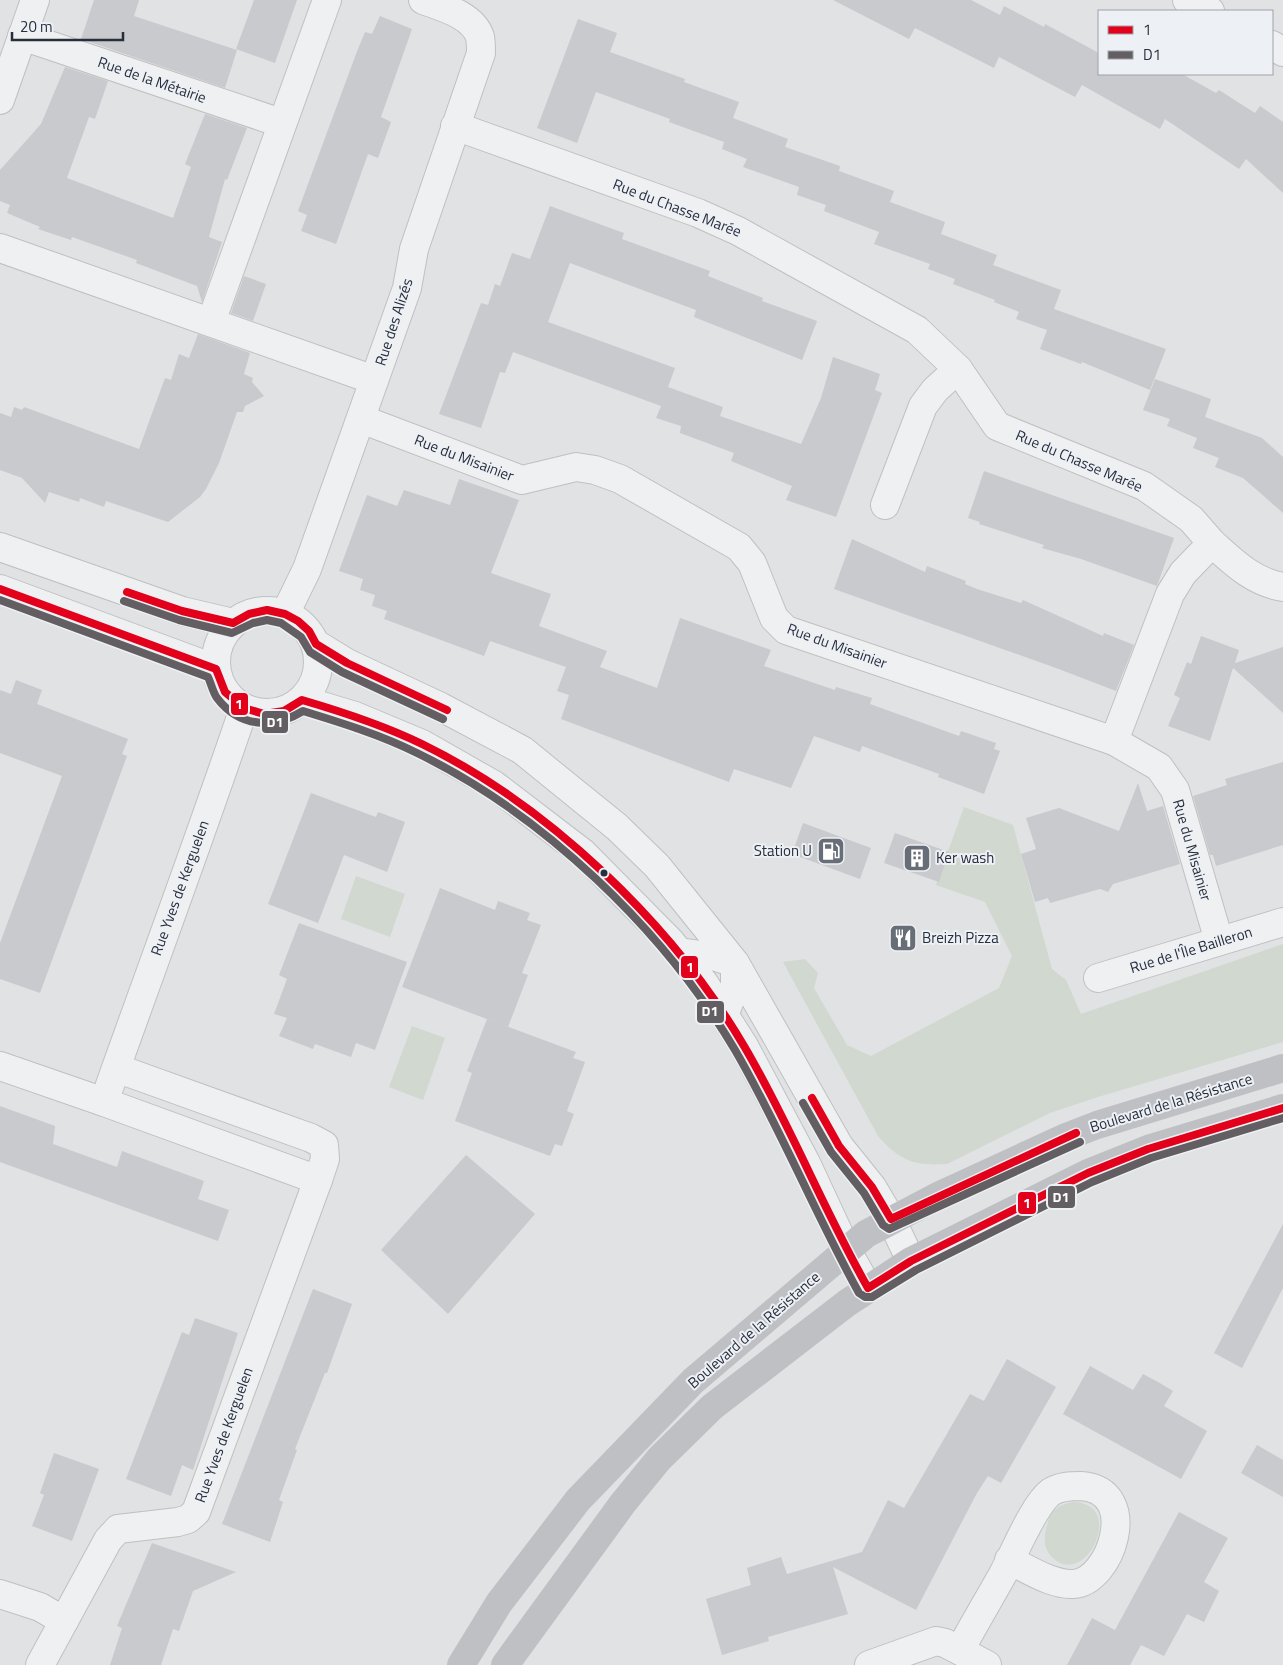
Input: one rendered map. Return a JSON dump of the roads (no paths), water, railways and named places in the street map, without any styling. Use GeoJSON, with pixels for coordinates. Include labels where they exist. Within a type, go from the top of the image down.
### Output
{"type":"FeatureCollection","features":[{"type":"Feature","properties":{"kind":"main road","name":"Boulevard de la Résistance"},"geometry":{"type":"LineString","coordinates":[[461,1665],[499,1603],[578,1500],[693,1381],[846,1249],[891,1219],[1097,1125],[1283,1068]]}},
{"type":"Feature","properties":{"kind":"main road","name":"Boulevard de la Résistance"},"geometry":{"type":"LineString","coordinates":[[505,1665],[599,1536],[659,1459],[712,1407],[784,1349],[868,1288],[911,1261],[1088,1173],[1148,1149],[1283,1108]]}},
{"type":"Feature","properties":{"kind":"street"},"geometry":{"type":"LineString","coordinates":[[0,100],[35,0]]}},
{"type":"Feature","properties":{"kind":"street"},"geometry":{"type":"LineString","coordinates":[[211,322],[281,123],[327,0]]}},
{"type":"Feature","properties":{"kind":"street","name":"Rue des Alizés"},"geometry":{"type":"LineString","coordinates":[[285,614],[308,569],[407,288],[414,249],[481,53],[480,36],[472,26],[457,13],[424,0]]}},
{"type":"Feature","properties":{"kind":"street"},"geometry":{"type":"LineString","coordinates":[[1187,0],[1208,10]]}},
{"type":"Feature","properties":{"kind":"street","name":"Rue de la Métairie"},"geometry":{"type":"LineString","coordinates":[[22,36],[281,123]]}},
{"type":"Feature","properties":{"kind":"street","name":"Rue du Chasse Marée"},"geometry":{"type":"LineString","coordinates":[[455,126],[698,213],[738,230],[917,330],[958,369],[997,426],[1144,486],[1191,519],[1212,543],[1243,571],[1270,585],[1283,586]]}},
{"type":"Feature","properties":{"kind":"street"},"geometry":{"type":"LineString","coordinates":[[0,248],[374,380]]}},
{"type":"Feature","properties":{"kind":"street"},"geometry":{"type":"LineString","coordinates":[[885,505],[923,406],[935,390],[958,369]]}},
{"type":"Feature","properties":{"kind":"street","name":"Rue du Misainier"},"geometry":{"type":"LineString","coordinates":[[361,419],[522,480],[576,468],[596,470],[620,479],[738,547],[752,563],[774,618],[786,630],[1114,741],[1159,767],[1175,790],[1219,941]]}},
{"type":"Feature","properties":{"kind":"street"},"geometry":{"type":"LineString","coordinates":[[1114,741],[1170,594],[1183,573],[1212,543]]}},
{"type":"Feature","properties":{"kind":"street"},"geometry":{"type":"LineString","coordinates":[[0,547],[182,611],[233,623]]}},
{"type":"Feature","properties":{"kind":"street"},"geometry":{"type":"LineString","coordinates":[[0,589],[216,669]]}},
{"type":"Feature","properties":{"kind":"street"},"geometry":{"type":"LineString","coordinates":[[316,644],[319,664],[314,684],[302,700],[284,711],[264,714],[244,708],[226,692],[216,669],[216,652],[222,636],[233,623],[249,614],[267,610],[285,614],[303,626],[316,644],[347,663],[441,707],[522,750],[617,827],[656,866],[735,963],[839,1146],[872,1187],[891,1219],[911,1261]]}},
{"type":"Feature","properties":{"kind":"street"},"geometry":{"type":"LineString","coordinates":[[302,700],[355,716],[422,744],[494,785],[583,853],[680,952],[725,1013],[806,1163],[846,1249],[868,1288]]}},
{"type":"Feature","properties":{"kind":"street","name":"Rue Yves de Kerguelen"},"geometry":{"type":"LineString","coordinates":[[104,1102],[244,708]]}},
{"type":"Feature","properties":{"kind":"street","name":"Rue de l'Île Bailleron"},"geometry":{"type":"LineString","coordinates":[[1098,978],[1283,922]]}},
{"type":"Feature","properties":{"kind":"street"},"geometry":{"type":"LineString","coordinates":[[680,952],[716,957],[735,963]]}},
{"type":"Feature","properties":{"kind":"street"},"geometry":{"type":"LineString","coordinates":[[725,1013],[735,987],[735,963]]}},
{"type":"Feature","properties":{"kind":"street"},"geometry":{"type":"LineString","coordinates":[[0,1066],[318,1180]]}},
{"type":"Feature","properties":{"kind":"street","name":"Rue Yves de Kerguelen"},"geometry":{"type":"LineString","coordinates":[[40,1665],[108,1540],[118,1529],[178,1522],[188,1519],[196,1512],[325,1159],[324,1145],[311,1138],[116,1068]]}},
{"type":"Feature","properties":{"kind":"street"},"geometry":{"type":"LineString","coordinates":[[960,1650],[1009,1560]]}},
{"type":"Feature","properties":{"kind":"street"},"geometry":{"type":"LineString","coordinates":[[0,1594],[40,1607],[64,1621]]}},
{"type":"Feature","properties":{"kind":"street"},"geometry":{"type":"LineString","coordinates":[[869,1665],[936,1641],[960,1650],[987,1665]]}},
{"type":"Feature","properties":{"kind":"place","name":"Station U"},"geometry":{"type":"Point","coordinates":[831,851]}},
{"type":"Feature","properties":{"kind":"place","name":"Ker wash"},"geometry":{"type":"Point","coordinates":[917,858]}},
{"type":"Feature","properties":{"kind":"place","name":"Breizh Pizza"},"geometry":{"type":"Point","coordinates":[903,938]}}]}
